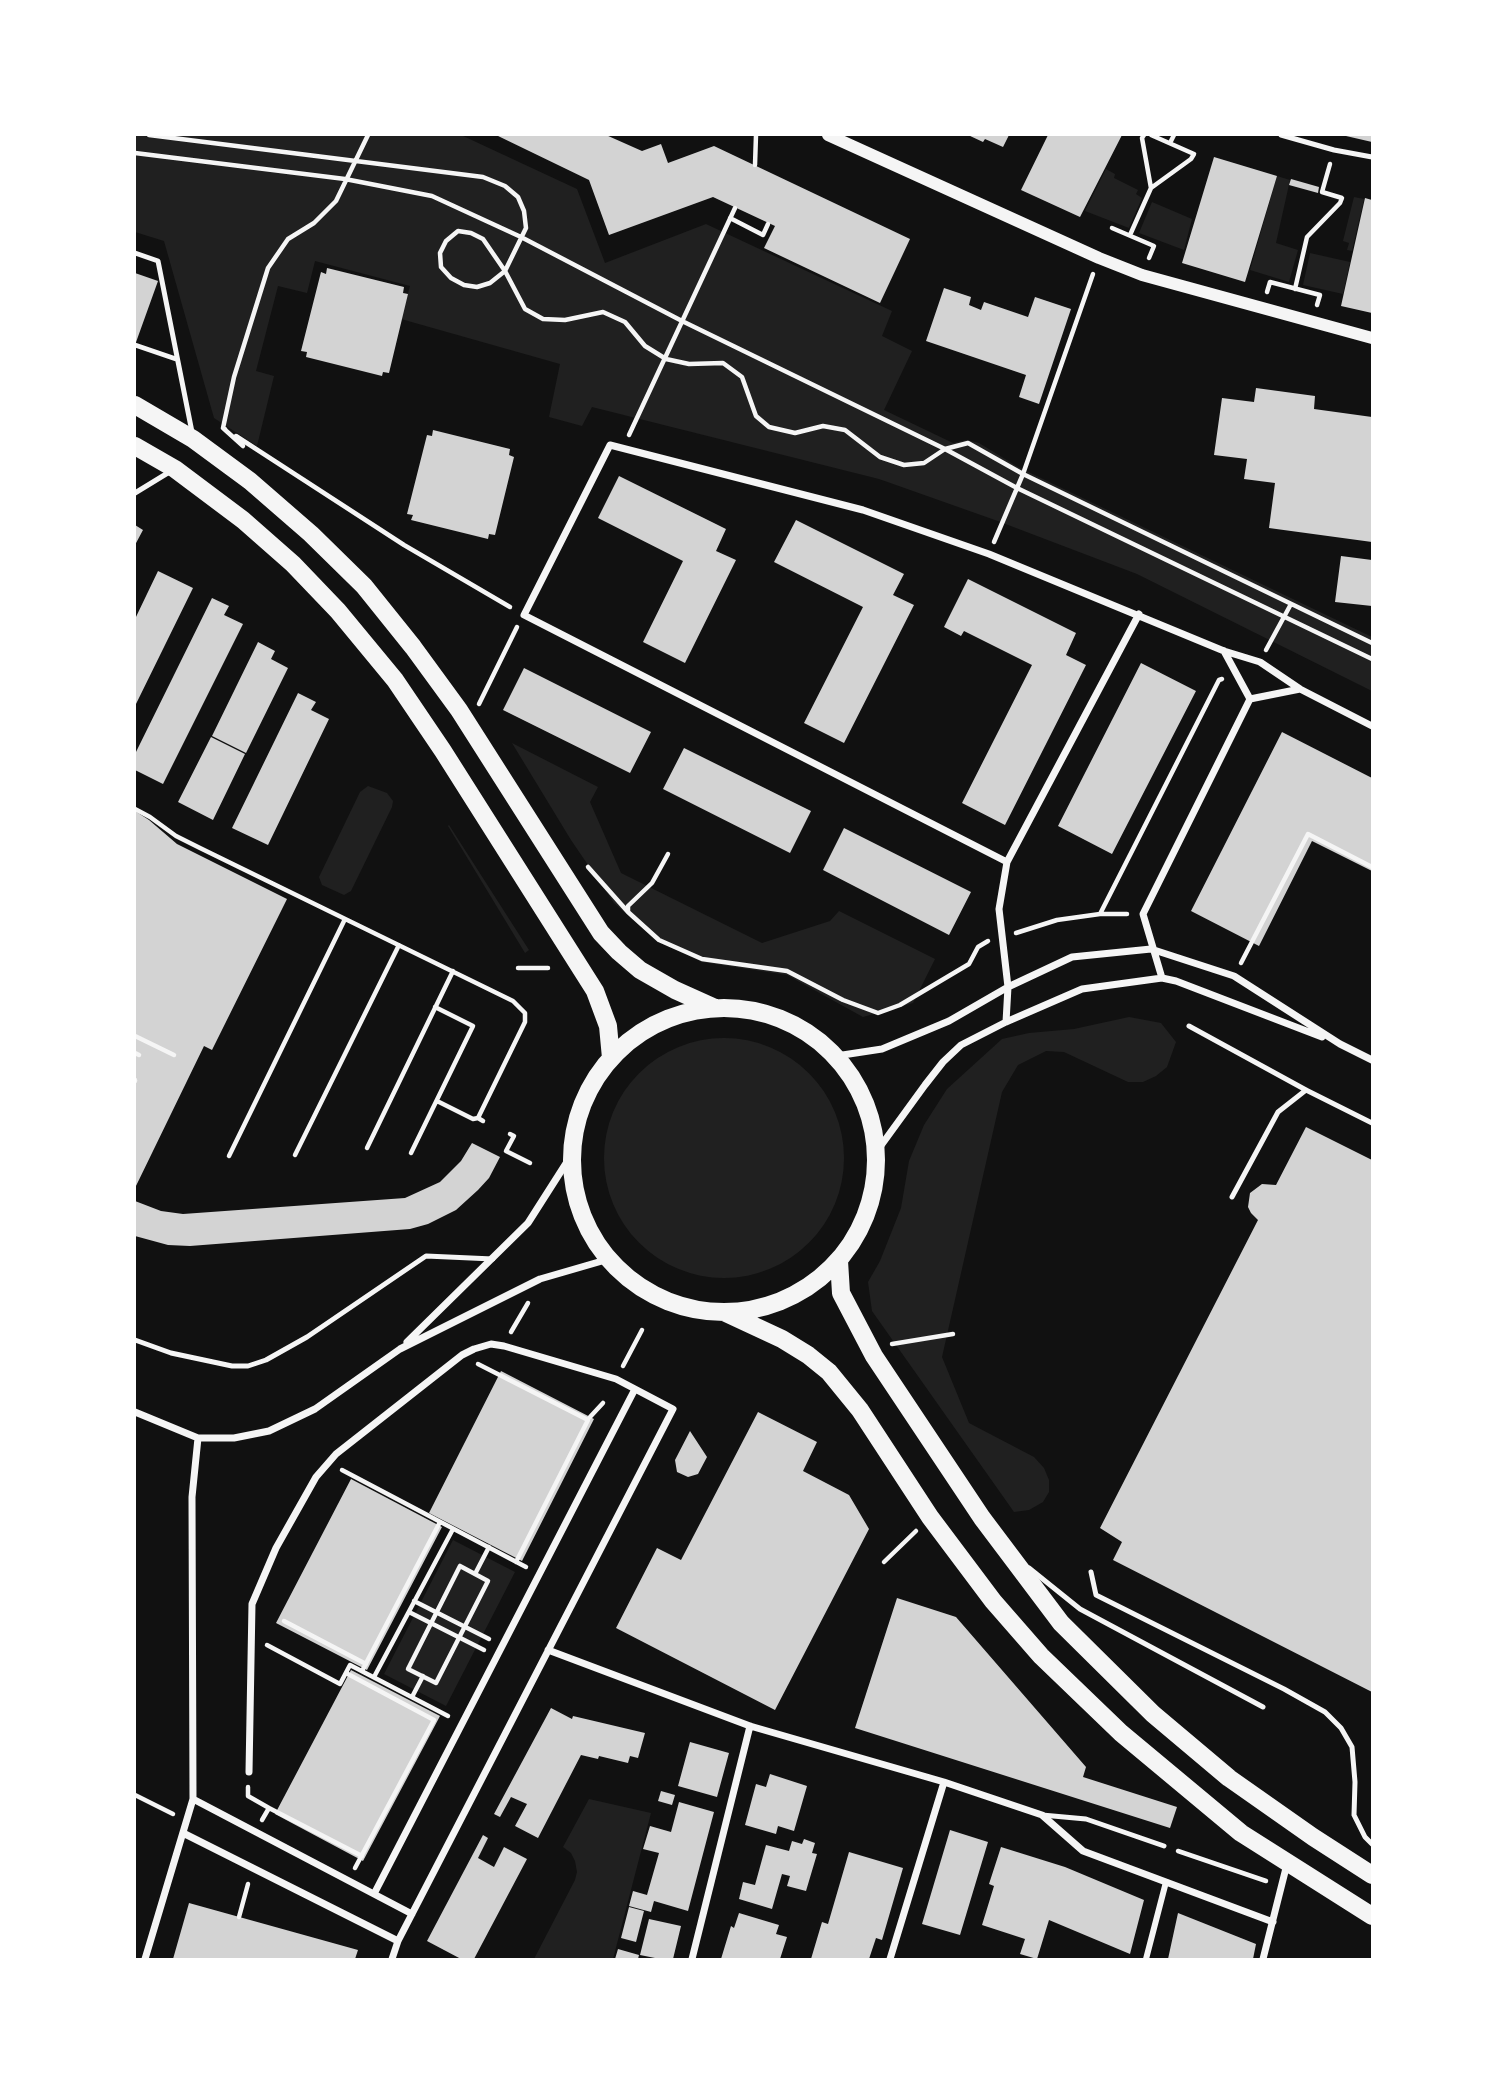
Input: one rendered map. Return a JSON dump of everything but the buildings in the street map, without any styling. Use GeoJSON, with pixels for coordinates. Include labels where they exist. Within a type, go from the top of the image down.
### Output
{"type":"FeatureCollection","features":[{"type":"Feature","properties":{"kind":"main road"},"geometry":{"type":"LineString","coordinates":[[135,405],[193,439],[250,481],[301,525],[364,586],[459,710],[601,933],[619,953],[640,970],[715,1008]]}},
{"type":"Feature","properties":{"kind":"main road"},"geometry":{"type":"LineString","coordinates":[[135,446],[175,469],[243,520],[293,564],[338,611],[395,680],[443,751],[594,991],[608,1026],[611,1058]]}},
{"type":"Feature","properties":{"kind":"main road"},"geometry":{"type":"LineString","coordinates":[[715,1008],[748,1009],[781,1018],[810,1035],[836,1056],[864,1100],[877,1151],[876,1181],[869,1210],[856,1237],[839,1261],[815,1283],[788,1299],[757,1309],[724,1312],[691,1308],[659,1297],[632,1281],[609,1259],[593,1236],[581,1210],[574,1182],[572,1154],[578,1120],[591,1087],[611,1058],[641,1033],[677,1016],[715,1008]]}},
{"type":"Feature","properties":{"kind":"main road"},"geometry":{"type":"LineString","coordinates":[[839,1261],[841,1293],[874,1356],[982,1518],[1061,1623],[1153,1714],[1229,1778],[1313,1838],[1372,1875]]}},
{"type":"Feature","properties":{"kind":"main road"},"geometry":{"type":"LineString","coordinates":[[724,1312],[782,1339],[829,1372],[860,1410],[930,1517],[993,1601],[1041,1656],[1159,1767],[1241,1833],[1372,1916]]}},
{"type":"Feature","properties":{"kind":"street"},"geometry":{"type":"LineString","coordinates":[[828,135],[1142,275],[1372,338]]}},
{"type":"Feature","properties":{"kind":"street"},"geometry":{"type":"LineString","coordinates":[[1007,862],[524,615],[610,445],[863,510],[989,554],[1224,651],[1260,662],[1300,689],[1372,726]]}},
{"type":"Feature","properties":{"kind":"street"},"geometry":{"type":"LineString","coordinates":[[1006,1022],[1008,988],[999,909],[1007,862],[1139,614]]}},
{"type":"Feature","properties":{"kind":"street"},"geometry":{"type":"LineString","coordinates":[[1224,651],[1250,699]]}},
{"type":"Feature","properties":{"kind":"street"},"geometry":{"type":"LineString","coordinates":[[1250,699],[1300,689]]}},
{"type":"Feature","properties":{"kind":"street"},"geometry":{"type":"LineString","coordinates":[[1162,978],[1143,914],[1250,699]]}},
{"type":"Feature","properties":{"kind":"street"},"geometry":{"type":"LineString","coordinates":[[836,1056],[883,1049],[949,1021],[1072,957],[1152,949],[1234,976],[1340,1044]]}},
{"type":"Feature","properties":{"kind":"street"},"geometry":{"type":"LineString","coordinates":[[877,1151],[943,1062],[961,1045],[1082,989],[1162,978],[1176,981],[1340,1044],[1372,1060]]}},
{"type":"Feature","properties":{"kind":"street"},"geometry":{"type":"LineString","coordinates":[[400,1349],[528,1223],[572,1154]]}},
{"type":"Feature","properties":{"kind":"street"},"geometry":{"type":"LineString","coordinates":[[135,1412],[198,1438],[234,1438],[269,1431],[315,1409],[400,1349],[540,1279],[609,1259]]}},
{"type":"Feature","properties":{"kind":"street"},"geometry":{"type":"LineString","coordinates":[[249,1772],[252,1604],[276,1548],[316,1477],[328,1463],[462,1355],[491,1344],[616,1379],[673,1409],[398,1941],[392,1959]]}},
{"type":"Feature","properties":{"kind":"street"},"geometry":{"type":"LineString","coordinates":[[374,1895],[635,1389]]}},
{"type":"Feature","properties":{"kind":"street"},"geometry":{"type":"LineString","coordinates":[[145,1959],[193,1799],[192,1497],[198,1438]]}},
{"type":"Feature","properties":{"kind":"street"},"geometry":{"type":"LineString","coordinates":[[548,1650],[750,1726],[944,1782],[1042,1815],[1083,1851],[1273,1922]]}},
{"type":"Feature","properties":{"kind":"street"},"geometry":{"type":"LineString","coordinates":[[692,1959],[750,1726]]}},
{"type":"Feature","properties":{"kind":"street"},"geometry":{"type":"LineString","coordinates":[[890,1959],[944,1782]]}},
{"type":"Feature","properties":{"kind":"street"},"geometry":{"type":"LineString","coordinates":[[193,1799],[412,1914]]}},
{"type":"Feature","properties":{"kind":"street"},"geometry":{"type":"LineString","coordinates":[[183,1832],[398,1941]]}},
{"type":"Feature","properties":{"kind":"street"},"geometry":{"type":"LineString","coordinates":[[1264,1959],[1287,1863]]}},
{"type":"Feature","properties":{"kind":"street"},"geometry":{"type":"LineString","coordinates":[[1146,1959],[1166,1882]]}},
{"type":"Feature","properties":{"kind":"lane"},"geometry":{"type":"LineString","coordinates":[[1281,135],[1334,150],[1372,157]]}},
{"type":"Feature","properties":{"kind":"lane"},"geometry":{"type":"LineString","coordinates":[[135,253],[158,261],[193,439]]}},
{"type":"Feature","properties":{"kind":"lane"},"geometry":{"type":"LineString","coordinates":[[135,345],[176,359]]}},
{"type":"Feature","properties":{"kind":"lane"},"geometry":{"type":"LineString","coordinates":[[135,493],[175,469]]}},
{"type":"Feature","properties":{"kind":"lane"},"geometry":{"type":"LineString","coordinates":[[1189,1026],[1306,1090],[1372,1122]]}},
{"type":"Feature","properties":{"kind":"lane"},"geometry":{"type":"LineString","coordinates":[[1232,1197],[1278,1112],[1306,1090]]}},
{"type":"Feature","properties":{"kind":"lane"},"geometry":{"type":"LineString","coordinates":[[135,1340],[172,1353],[232,1366],[248,1366],[266,1360],[307,1337],[426,1256],[493,1259]]}},
{"type":"Feature","properties":{"kind":"lane"},"geometry":{"type":"LineString","coordinates":[[1007,1552],[1080,1609],[1264,1707]]}},
{"type":"Feature","properties":{"kind":"lane"},"geometry":{"type":"LineString","coordinates":[[1091,1572],[1096,1595],[1325,1712],[1341,1728],[1352,1747],[1354,1815],[1365,1837],[1372,1844]]}},
{"type":"Feature","properties":{"kind":"lane"},"geometry":{"type":"LineString","coordinates":[[1042,1815],[1086,1819],[1164,1846]]}},
{"type":"Feature","properties":{"kind":"path"},"geometry":{"type":"LineString","coordinates":[[149,135],[448,171],[482,177],[505,186],[518,197],[524,211],[526,228],[505,271],[490,283],[477,287],[464,285],[451,278],[442,267],[440,253],[446,241],[458,231],[484,239],[505,271],[525,309],[543,319],[565,320],[603,312],[625,322],[645,346],[666,359],[690,364],[723,363],[742,377],[756,415],[769,427],[794,433],[823,426],[845,430],[880,457],[904,465],[924,463],[945,449],[968,443],[1023,474],[1372,643]]}},
{"type":"Feature","properties":{"kind":"path"},"geometry":{"type":"LineString","coordinates":[[368,135],[345,179],[337,201],[314,223],[288,239],[268,268],[234,377],[223,428],[404,545],[524,615],[478,706]]}},
{"type":"Feature","properties":{"kind":"path"},"geometry":{"type":"LineString","coordinates":[[755,165],[756,135]]}},
{"type":"Feature","properties":{"kind":"path"},"geometry":{"type":"LineString","coordinates":[[1144,135],[1142,138],[1151,188]]}},
{"type":"Feature","properties":{"kind":"path"},"geometry":{"type":"LineString","coordinates":[[1130,235],[1151,188],[1194,154],[1150,135]]}},
{"type":"Feature","properties":{"kind":"path"},"geometry":{"type":"LineString","coordinates":[[1170,143],[1174,135]]}},
{"type":"Feature","properties":{"kind":"path"},"geometry":{"type":"LineString","coordinates":[[1295,289],[1307,237],[1342,198],[1322,192],[1334,150]]}},
{"type":"Feature","properties":{"kind":"path"},"geometry":{"type":"LineString","coordinates":[[135,153],[345,179],[432,196],[521,237],[682,321],[945,449],[1017,488],[1372,659]]}},
{"type":"Feature","properties":{"kind":"path"},"geometry":{"type":"LineString","coordinates":[[623,449],[735,208]]}},
{"type":"Feature","properties":{"kind":"path"},"geometry":{"type":"LineString","coordinates":[[730,218],[763,235],[768,223]]}},
{"type":"Feature","properties":{"kind":"path"},"geometry":{"type":"LineString","coordinates":[[1112,228],[1147,243]]}},
{"type":"Feature","properties":{"kind":"path"},"geometry":{"type":"LineString","coordinates":[[989,554],[1023,474],[1093,273]]}},
{"type":"Feature","properties":{"kind":"path"},"geometry":{"type":"LineString","coordinates":[[1276,283],[1313,293]]}},
{"type":"Feature","properties":{"kind":"path"},"geometry":{"type":"LineString","coordinates":[[1267,648],[1291,604]]}},
{"type":"Feature","properties":{"kind":"path"},"geometry":{"type":"LineString","coordinates":[[1100,914],[1219,680]]}},
{"type":"Feature","properties":{"kind":"path"},"geometry":{"type":"LineString","coordinates":[[135,809],[176,836],[505,994],[523,1010],[525,1022],[480,1119],[472,1119],[437,1101]]}},
{"type":"Feature","properties":{"kind":"path"},"geometry":{"type":"LineString","coordinates":[[1253,943],[1308,834],[1372,867]]}},
{"type":"Feature","properties":{"kind":"path"},"geometry":{"type":"LineString","coordinates":[[628,912],[628,906],[652,883],[668,854]]}},
{"type":"Feature","properties":{"kind":"path"},"geometry":{"type":"LineString","coordinates":[[584,863],[628,912],[659,940],[702,959],[787,971],[843,1000],[878,1013],[921,994],[969,964],[978,947],[984,942],[1056,920],[1100,914],[1143,914]]}},
{"type":"Feature","properties":{"kind":"path"},"geometry":{"type":"LineString","coordinates":[[229,1156],[345,919]]}},
{"type":"Feature","properties":{"kind":"path"},"geometry":{"type":"LineString","coordinates":[[295,1156],[399,944]]}},
{"type":"Feature","properties":{"kind":"path"},"geometry":{"type":"LineString","coordinates":[[518,968],[548,968]]}},
{"type":"Feature","properties":{"kind":"path"},"geometry":{"type":"LineString","coordinates":[[366,1148],[453,971]]}},
{"type":"Feature","properties":{"kind":"path"},"geometry":{"type":"LineString","coordinates":[[411,1153],[473,1026],[435,1007]]}},
{"type":"Feature","properties":{"kind":"path"},"geometry":{"type":"LineString","coordinates":[[135,1036],[174,1055]]}},
{"type":"Feature","properties":{"kind":"path"},"geometry":{"type":"LineString","coordinates":[[510,1135],[514,1136],[506,1151],[530,1163]]}},
{"type":"Feature","properties":{"kind":"path"},"geometry":{"type":"LineString","coordinates":[[622,1366],[642,1330]]}},
{"type":"Feature","properties":{"kind":"path"},"geometry":{"type":"LineString","coordinates":[[890,1345],[953,1334]]}},
{"type":"Feature","properties":{"kind":"path"},"geometry":{"type":"LineString","coordinates":[[499,1375],[588,1420],[516,1562]]}},
{"type":"Feature","properties":{"kind":"path"},"geometry":{"type":"LineString","coordinates":[[590,1417],[603,1403]]}},
{"type":"Feature","properties":{"kind":"path"},"geometry":{"type":"LineString","coordinates":[[328,1463],[540,1574]]}},
{"type":"Feature","properties":{"kind":"path"},"geometry":{"type":"LineString","coordinates":[[884,1562],[930,1517]]}},
{"type":"Feature","properties":{"kind":"path"},"geometry":{"type":"LineString","coordinates":[[362,1671],[440,1522]]}},
{"type":"Feature","properties":{"kind":"path"},"geometry":{"type":"LineString","coordinates":[[374,1677],[453,1528]]}},
{"type":"Feature","properties":{"kind":"path"},"geometry":{"type":"LineString","coordinates":[[475,1574],[489,1547]]}},
{"type":"Feature","properties":{"kind":"path"},"geometry":{"type":"LineString","coordinates":[[460,1566],[488,1581],[436,1683],[408,1669],[437,1613],[460,1566]]}},
{"type":"Feature","properties":{"kind":"path"},"geometry":{"type":"LineString","coordinates":[[403,1602],[431,1624],[497,1656]]}},
{"type":"Feature","properties":{"kind":"path"},"geometry":{"type":"LineString","coordinates":[[411,1607],[437,1613],[503,1646]]}},
{"type":"Feature","properties":{"kind":"path"},"geometry":{"type":"LineString","coordinates":[[285,1621],[366,1664]]}},
{"type":"Feature","properties":{"kind":"path"},"geometry":{"type":"LineString","coordinates":[[251,1636],[341,1684],[350,1665],[462,1724]]}},
{"type":"Feature","properties":{"kind":"path"},"geometry":{"type":"LineString","coordinates":[[346,1674],[434,1720]]}},
{"type":"Feature","properties":{"kind":"path"},"geometry":{"type":"LineString","coordinates":[[412,1697],[423,1676]]}},
{"type":"Feature","properties":{"kind":"path"},"geometry":{"type":"LineString","coordinates":[[249,1772],[248,1796],[361,1857],[438,1711]]}},
{"type":"Feature","properties":{"kind":"path"},"geometry":{"type":"LineString","coordinates":[[135,1795],[187,1821]]}},
{"type":"Feature","properties":{"kind":"path"},"geometry":{"type":"LineString","coordinates":[[256,1832],[269,1808]]}},
{"type":"Feature","properties":{"kind":"path"},"geometry":{"type":"LineString","coordinates":[[1164,1846],[1281,1886]]}},
{"type":"Feature","properties":{"kind":"path"},"geometry":{"type":"LineString","coordinates":[[239,1917],[253,1868]]}},
{"type":"Feature","properties":{"kind":"shaded area"},"geometry":{"type":"Polygon","coordinates":[[[135,135],[461,135],[577,189],[605,263],[706,224],[892,311],[882,336],[912,351],[884,410],[953,443],[967,440],[979,443],[1018,467],[1372,637],[1372,691],[1137,574],[879,479],[592,407],[582,426],[549,417],[560,364],[401,319],[410,286],[315,261],[307,293],[278,286],[256,371],[274,376],[257,446],[214,418],[164,241],[135,232],[135,135]]]}},
{"type":"Feature","properties":{"kind":"shaded area"},"geometry":{"type":"Polygon","coordinates":[[[1106,169],[1115,174],[1114,178],[1138,190],[1136,194],[1142,198],[1129,228],[1085,211],[1106,169]]]}},
{"type":"Feature","properties":{"kind":"shaded area"},"geometry":{"type":"Polygon","coordinates":[[[1277,176],[1290,180],[1276,243],[1298,250],[1289,282],[1250,270],[1277,176]]]}},
{"type":"Feature","properties":{"kind":"shaded area"},"geometry":{"type":"Polygon","coordinates":[[[1354,197],[1364,199],[1352,251],[1347,250],[1349,243],[1343,241],[1354,197]]]}},
{"type":"Feature","properties":{"kind":"shaded area"},"geometry":{"type":"Polygon","coordinates":[[[1152,202],[1192,219],[1184,250],[1139,233],[1152,202]]]}},
{"type":"Feature","properties":{"kind":"shaded area"},"geometry":{"type":"Polygon","coordinates":[[[1310,253],[1350,262],[1343,294],[1303,285],[1310,253]]]}},
{"type":"Feature","properties":{"kind":"shaded area"},"geometry":{"type":"Polygon","coordinates":[[[512,743],[598,787],[590,802],[621,873],[762,943],[830,921],[839,911],[935,959],[913,1003],[863,1017],[787,975],[702,962],[657,941],[614,903],[571,840],[512,743]]]}},
{"type":"Feature","properties":{"kind":"shaded area"},"geometry":{"type":"Polygon","coordinates":[[[368,786],[387,793],[393,801],[392,807],[351,891],[344,895],[322,885],[319,877],[360,792],[368,786]]]}},
{"type":"Feature","properties":{"kind":"shaded area"},"geometry":{"type":"Polygon","coordinates":[[[448,826],[529,950],[525,953],[448,826]]]}},
{"type":"Feature","properties":{"kind":"shaded area"},"geometry":{"type":"Polygon","coordinates":[[[1129,1017],[1161,1023],[1176,1042],[1167,1067],[1156,1076],[1143,1082],[1128,1082],[1064,1052],[1046,1051],[1018,1065],[1002,1092],[942,1357],[969,1423],[1034,1457],[1044,1468],[1049,1480],[1049,1492],[1043,1502],[1029,1510],[1014,1512],[872,1311],[868,1282],[880,1261],[901,1208],[909,1161],[924,1125],[947,1089],[1002,1039],[1029,1033],[1074,1029],[1129,1017]]]}},
{"type":"Feature","properties":{"kind":"shaded area"},"geometry":{"type":"Polygon","coordinates":[[[724,1038],[770,1047],[791,1058],[809,1073],[824,1091],[835,1112],[844,1158],[835,1204],[824,1225],[809,1243],[791,1258],[770,1269],[724,1278],[678,1269],[657,1258],[639,1243],[624,1225],[613,1204],[604,1158],[613,1112],[624,1091],[639,1073],[657,1058],[678,1047],[724,1038]]]}},
{"type":"Feature","properties":{"kind":"shaded area"},"geometry":{"type":"Polygon","coordinates":[[[453,1540],[515,1572],[446,1706],[384,1674],[453,1540]]]}},
{"type":"Feature","properties":{"kind":"shaded area"},"geometry":{"type":"Polygon","coordinates":[[[589,1799],[651,1813],[613,1959],[534,1959],[575,1880],[575,1861],[571,1853],[563,1847],[589,1799]]]}}]}
